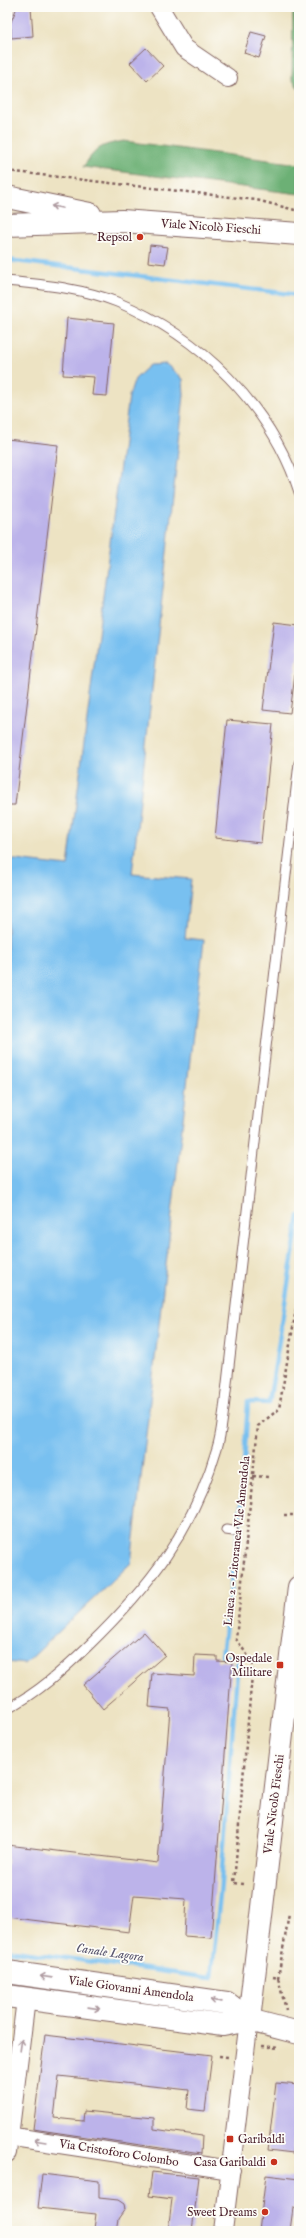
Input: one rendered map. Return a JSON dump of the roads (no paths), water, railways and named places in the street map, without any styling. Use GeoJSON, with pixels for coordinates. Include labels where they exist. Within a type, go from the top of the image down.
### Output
{"type":"FeatureCollection","features":[{"type":"Feature","properties":{"kind":"main road","name":"Viale Nicolò Fieschi"},"geometry":{"type":"LineString","coordinates":[[7,197],[122,221]]}},
{"type":"Feature","properties":{"kind":"main road","name":"Viale Nicolò Fieschi"},"geometry":{"type":"LineString","coordinates":[[7,225],[122,221],[299,234]]}},
{"type":"Feature","properties":{"kind":"main road","name":"Viale Nicolò Fieschi"},"geometry":{"type":"LineString","coordinates":[[249,2020],[299,1587]]}},
{"type":"Feature","properties":{"kind":"main road","name":"Viale Giovanni Amendola"},"geometry":{"type":"LineString","coordinates":[[7,1972],[227,2003],[249,2020],[299,2033]]}},
{"type":"Feature","properties":{"kind":"main road","name":"Viale Giovanni Amendola"},"geometry":{"type":"LineString","coordinates":[[16,1997],[222,2025],[249,2020]]}},
{"type":"Feature","properties":{"kind":"street"},"geometry":{"type":"LineString","coordinates":[[159,7],[184,48],[228,78]]}},
{"type":"Feature","properties":{"kind":"street"},"geometry":{"type":"LineString","coordinates":[[8,2142],[16,1997]]}},
{"type":"Feature","properties":{"kind":"street"},"geometry":{"type":"LineString","coordinates":[[223,2231],[249,2020]]}},
{"type":"Feature","properties":{"kind":"street","name":"Via Cristoforo Colombo"},"geometry":{"type":"LineString","coordinates":[[8,2142],[231,2170]]}},
{"type":"Feature","properties":{"kind":"lane"},"geometry":{"type":"LineString","coordinates":[[7,281],[74,289],[117,302],[171,330],[219,366],[252,402],[276,438],[299,492]]}},
{"type":"Feature","properties":{"kind":"lane"},"geometry":{"type":"LineString","coordinates":[[7,1709],[19,1703],[58,1675],[111,1624],[142,1590],[165,1561],[185,1527],[218,1447],[225,1401],[299,763]]}},
{"type":"Feature","properties":{"kind":"water"},"geometry":{"type":"Polygon","coordinates":[[[166,364],[183,379],[184,395],[132,874],[191,879],[185,938],[204,940],[131,1563],[25,1664],[7,1662],[7,859],[68,866],[129,396],[135,379],[150,365],[166,364]]]}},
{"type":"Feature","properties":{"kind":"waterway"},"geometry":{"type":"LineString","coordinates":[[7,260],[299,295]]}},
{"type":"Feature","properties":{"kind":"waterway","name":"Canale Lagora"},"geometry":{"type":"LineString","coordinates":[[7,1950],[211,1978],[220,1895],[238,1658],[222,1656],[241,1508],[248,1402],[269,1403],[299,1216]]}},
{"type":"Feature","properties":{"kind":"place","name":"Repsol"},"geometry":{"type":"Point","coordinates":[140,237]}},
{"type":"Feature","properties":{"kind":"place","name":"Ospedale Militare"},"geometry":{"type":"Point","coordinates":[280,1665]}},
{"type":"Feature","properties":{"kind":"place","name":"Garibaldi"},"geometry":{"type":"Point","coordinates":[230,2139]}},
{"type":"Feature","properties":{"kind":"place","name":"Casa Garibaldi"},"geometry":{"type":"Point","coordinates":[274,2162]}},
{"type":"Feature","properties":{"kind":"place","name":"Sweet Dreams"},"geometry":{"type":"Point","coordinates":[265,2212]}}]}
